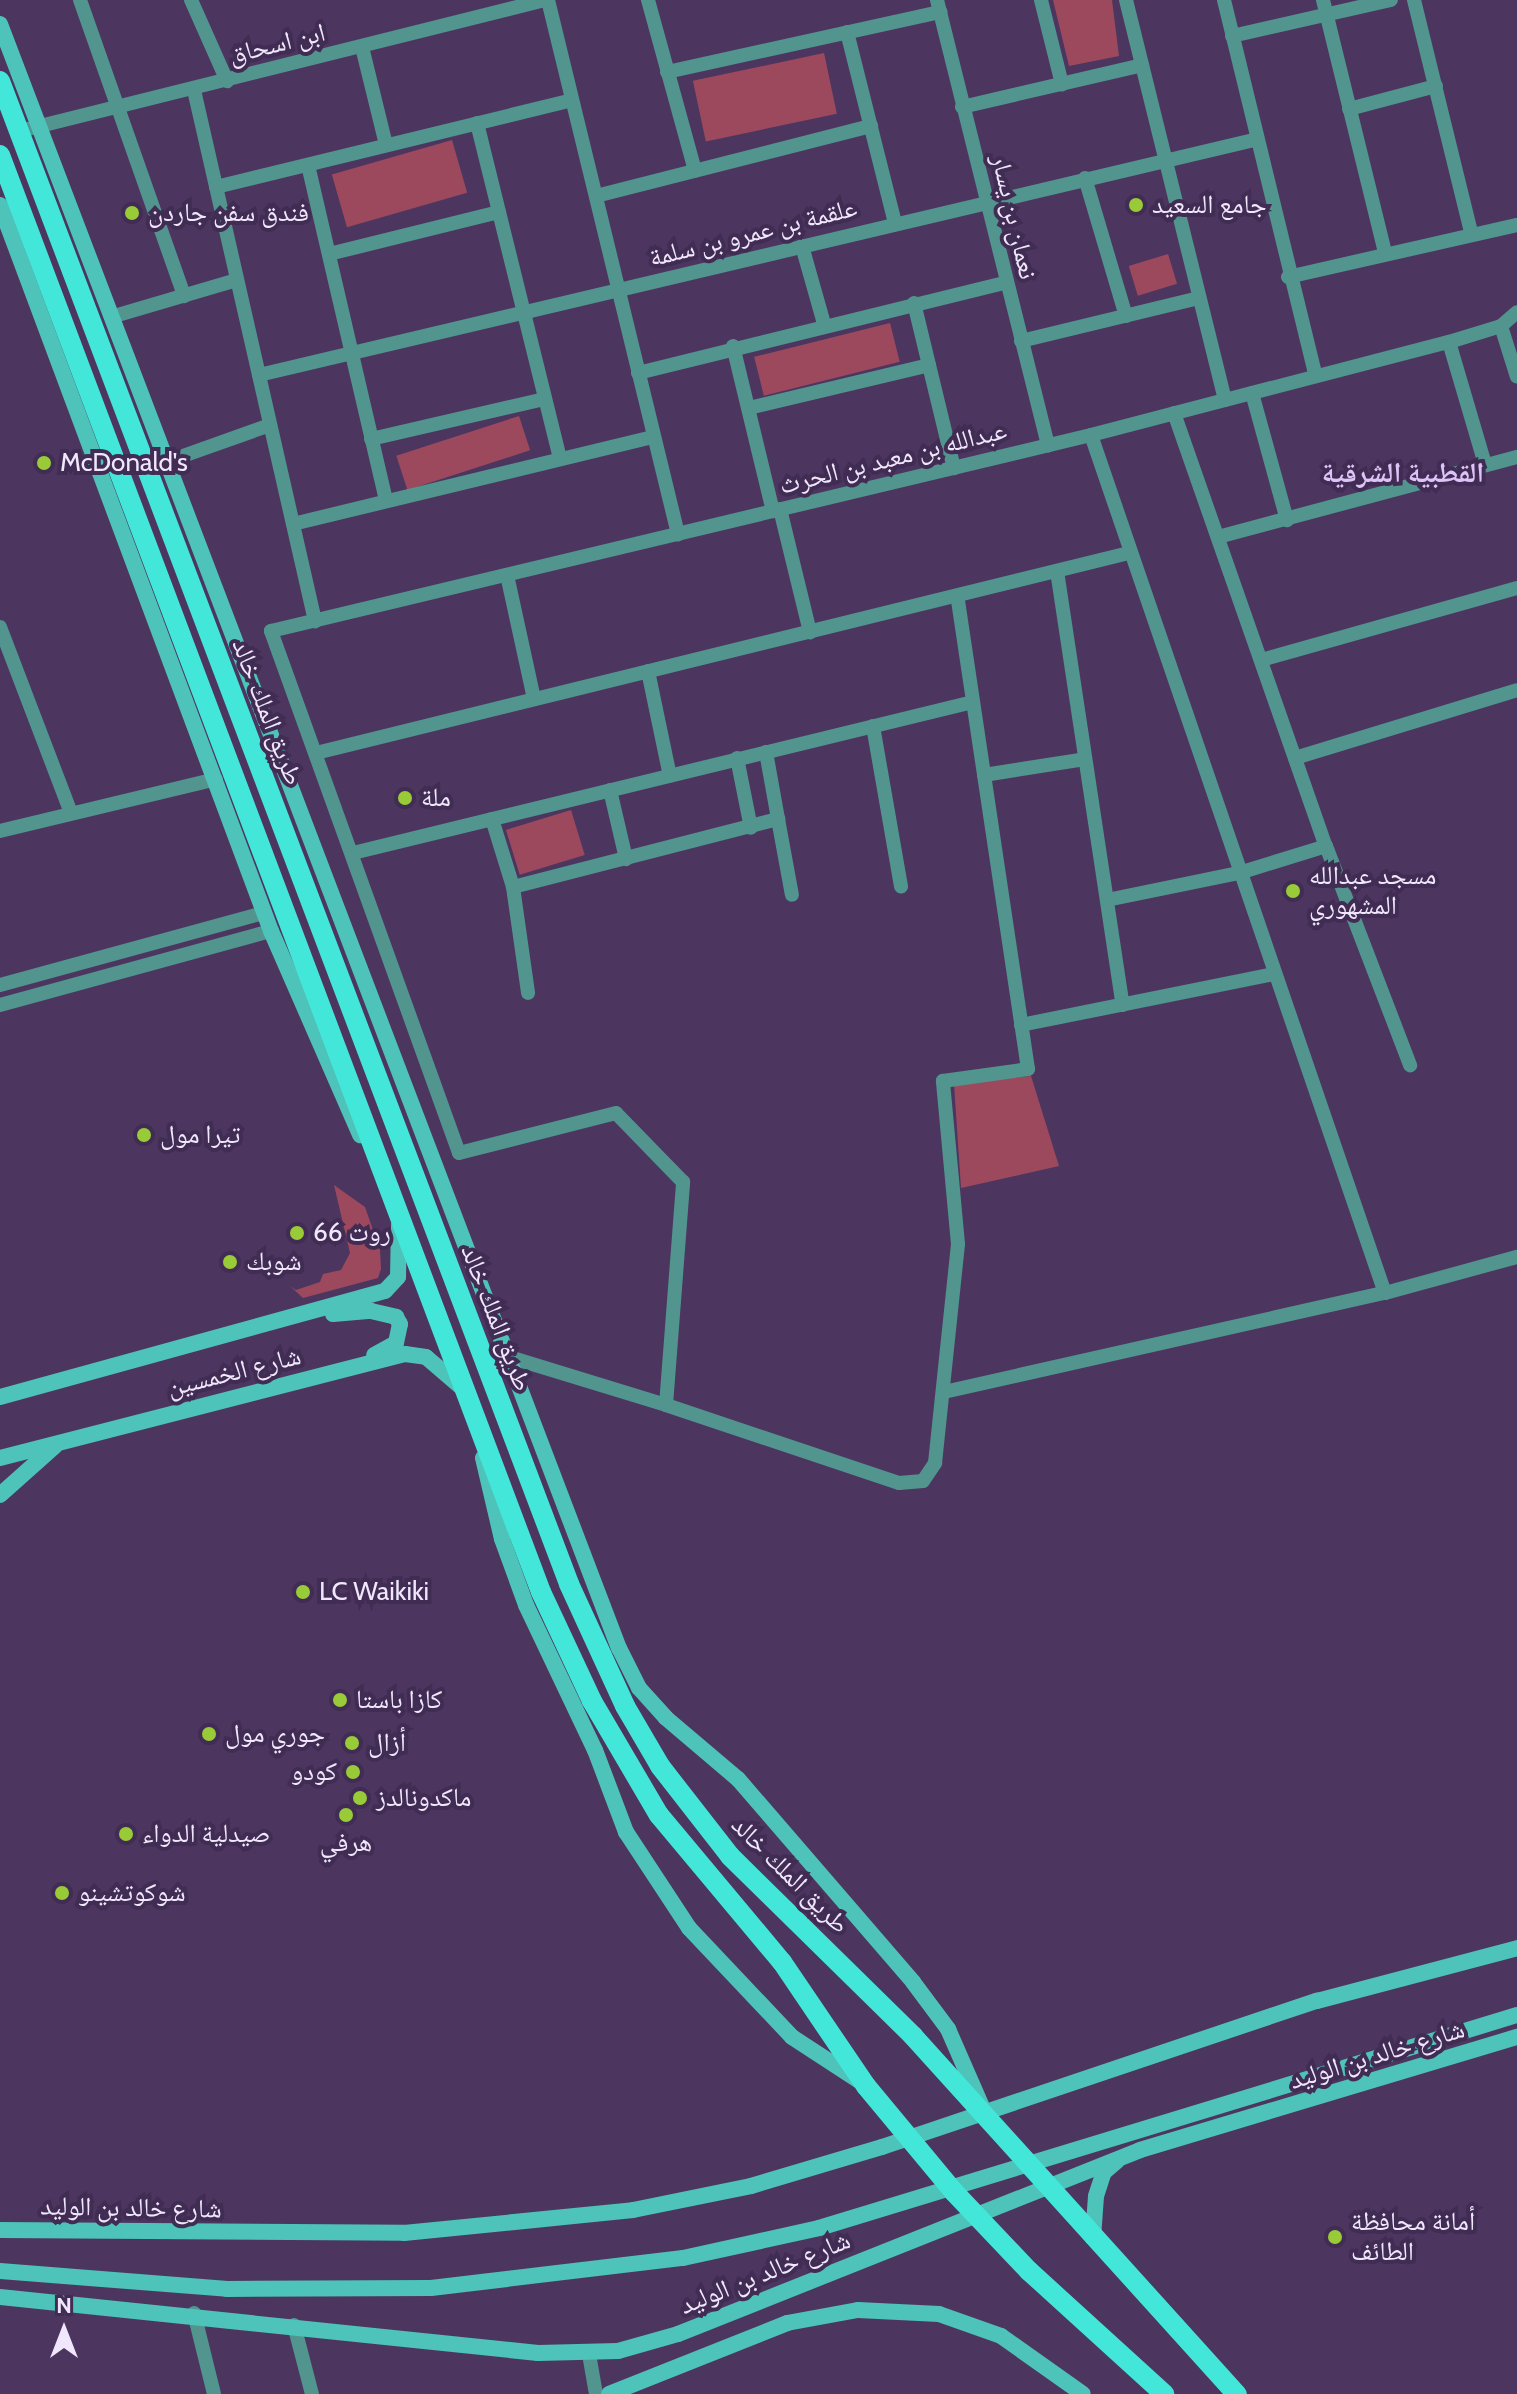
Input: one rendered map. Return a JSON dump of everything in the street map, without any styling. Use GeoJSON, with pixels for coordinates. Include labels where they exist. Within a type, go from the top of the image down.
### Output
{"type":"FeatureCollection","features":[{"type":"Feature","properties":{"kind":"main road","name":"طريق الملك خالد"},"geometry":{"type":"LineString","coordinates":[[0,81],[30,129],[569,1584],[625,1706],[660,1766],[722,1847],[986,2114],[1045,2185],[1236,2393]]}},
{"type":"Feature","properties":{"kind":"main road","name":"طريق الملك خالد"},"geometry":{"type":"LineString","coordinates":[[0,155],[541,1592],[621,1755],[659,1815],[782,1962],[866,2086],[975,2214],[1164,2394]]}},
{"type":"Feature","properties":{"kind":"street"},"geometry":{"type":"LineString","coordinates":[[80,0],[121,107],[184,296]]}},
{"type":"Feature","properties":{"kind":"street"},"geometry":{"type":"LineString","coordinates":[[191,0],[227,81]]}},
{"type":"Feature","properties":{"kind":"street"},"geometry":{"type":"LineString","coordinates":[[546,0],[678,534]]}},
{"type":"Feature","properties":{"kind":"street","name":"ابن اسحاق"},"geometry":{"type":"LineString","coordinates":[[30,129],[362,47],[495,6],[546,0]]}},
{"type":"Feature","properties":{"kind":"street"},"geometry":{"type":"LineString","coordinates":[[648,0],[695,171]]}},
{"type":"Feature","properties":{"kind":"street"},"geometry":{"type":"LineString","coordinates":[[1041,0],[1062,84]]}},
{"type":"Feature","properties":{"kind":"street"},"geometry":{"type":"LineString","coordinates":[[1126,0],[1225,400]]}},
{"type":"Feature","properties":{"kind":"street"},"geometry":{"type":"LineString","coordinates":[[1224,0],[1288,277],[1316,376]]}},
{"type":"Feature","properties":{"kind":"street"},"geometry":{"type":"LineString","coordinates":[[1323,0],[1385,253]]}},
{"type":"Feature","properties":{"kind":"street"},"geometry":{"type":"LineString","coordinates":[[1232,36],[1391,0]]}},
{"type":"Feature","properties":{"kind":"street"},"geometry":{"type":"LineString","coordinates":[[1414,0],[1471,232]]}},
{"type":"Feature","properties":{"kind":"street"},"geometry":{"type":"LineString","coordinates":[[667,72],[847,32],[938,6]]}},
{"type":"Feature","properties":{"kind":"street","name":"نعمان بن يسار"},"geometry":{"type":"LineString","coordinates":[[938,6],[987,199],[1004,283],[1048,445]]}},
{"type":"Feature","properties":{"kind":"street"},"geometry":{"type":"LineString","coordinates":[[0,24],[30,129],[111,317],[506,1356],[639,1688],[666,1718],[738,1779],[913,1982],[948,2029],[986,2114]]}},
{"type":"Feature","properties":{"kind":"street"},"geometry":{"type":"LineString","coordinates":[[847,32],[895,223]]}},
{"type":"Feature","properties":{"kind":"street"},"geometry":{"type":"LineString","coordinates":[[362,47],[386,145]]}},
{"type":"Feature","properties":{"kind":"street"},"geometry":{"type":"LineString","coordinates":[[962,107],[1142,65]]}},
{"type":"Feature","properties":{"kind":"street"},"geometry":{"type":"LineString","coordinates":[[1349,109],[1436,86]]}},
{"type":"Feature","properties":{"kind":"street"},"geometry":{"type":"LineString","coordinates":[[194,90],[315,621]]}},
{"type":"Feature","properties":{"kind":"street"},"geometry":{"type":"LineString","coordinates":[[216,187],[572,100]]}},
{"type":"Feature","properties":{"kind":"street"},"geometry":{"type":"LineString","coordinates":[[477,123],[560,459]]}},
{"type":"Feature","properties":{"kind":"street"},"geometry":{"type":"LineString","coordinates":[[596,196],[871,126]]}},
{"type":"Feature","properties":{"kind":"street","name":"علقمة بن عمرو بن سلمة"},"geometry":{"type":"LineString","coordinates":[[259,375],[619,291],[987,199],[1258,139]]}},
{"type":"Feature","properties":{"kind":"street"},"geometry":{"type":"LineString","coordinates":[[308,165],[386,500]]}},
{"type":"Feature","properties":{"kind":"street"},"geometry":{"type":"LineString","coordinates":[[1085,178],[1126,316]]}},
{"type":"Feature","properties":{"kind":"street"},"geometry":{"type":"LineString","coordinates":[[0,205],[271,931],[314,1038],[399,1217]]}},
{"type":"Feature","properties":{"kind":"street"},"geometry":{"type":"LineString","coordinates":[[329,254],[499,212]]}},
{"type":"Feature","properties":{"kind":"street"},"geometry":{"type":"LineString","coordinates":[[1288,277],[1471,232],[1517,225]]}},
{"type":"Feature","properties":{"kind":"street"},"geometry":{"type":"LineString","coordinates":[[802,246],[824,324]]}},
{"type":"Feature","properties":{"kind":"street"},"geometry":{"type":"LineString","coordinates":[[111,317],[237,280]]}},
{"type":"Feature","properties":{"kind":"street"},"geometry":{"type":"LineString","coordinates":[[638,373],[733,346],[1004,283]]}},
{"type":"Feature","properties":{"kind":"street"},"geometry":{"type":"LineString","coordinates":[[1021,341],[1199,298]]}},
{"type":"Feature","properties":{"kind":"street"},"geometry":{"type":"LineString","coordinates":[[914,303],[954,468]]}},
{"type":"Feature","properties":{"kind":"street","name":"عبدالله بن معبد بن الحرث"},"geometry":{"type":"LineString","coordinates":[[316,753],[271,631],[1091,435],[1449,342],[1501,326],[1517,312]]}},
{"type":"Feature","properties":{"kind":"street"},"geometry":{"type":"LineString","coordinates":[[1501,326],[1517,377]]}},
{"type":"Feature","properties":{"kind":"street"},"geometry":{"type":"LineString","coordinates":[[1449,342],[1485,464]]}},
{"type":"Feature","properties":{"kind":"street"},"geometry":{"type":"LineString","coordinates":[[733,346],[810,632]]}},
{"type":"Feature","properties":{"kind":"street"},"geometry":{"type":"LineString","coordinates":[[749,408],[929,365]]}},
{"type":"Feature","properties":{"kind":"street"},"geometry":{"type":"LineString","coordinates":[[1252,393],[1287,520]]}},
{"type":"Feature","properties":{"kind":"street"},"geometry":{"type":"LineString","coordinates":[[371,439],[544,399]]}},
{"type":"Feature","properties":{"kind":"street"},"geometry":{"type":"LineString","coordinates":[[1174,413],[1326,846],[1410,1065]]}},
{"type":"Feature","properties":{"kind":"street"},"geometry":{"type":"LineString","coordinates":[[166,462],[270,425]]}},
{"type":"Feature","properties":{"kind":"street"},"geometry":{"type":"LineString","coordinates":[[1091,435],[1385,1293]]}},
{"type":"Feature","properties":{"kind":"street"},"geometry":{"type":"LineString","coordinates":[[293,524],[653,437]]}},
{"type":"Feature","properties":{"kind":"street"},"geometry":{"type":"LineString","coordinates":[[1218,537],[1517,457]]}},
{"type":"Feature","properties":{"kind":"street"},"geometry":{"type":"LineString","coordinates":[[666,1405],[683,1182],[616,1113],[459,1153],[316,753],[1129,553]]}},
{"type":"Feature","properties":{"kind":"street"},"geometry":{"type":"LineString","coordinates":[[1057,571],[1123,1005]]}},
{"type":"Feature","properties":{"kind":"street"},"geometry":{"type":"LineString","coordinates":[[507,575],[534,699]]}},
{"type":"Feature","properties":{"kind":"street"},"geometry":{"type":"LineString","coordinates":[[1261,660],[1517,588]]}},
{"type":"Feature","properties":{"kind":"street"},"geometry":{"type":"LineString","coordinates":[[506,1356],[666,1405],[899,1483],[923,1481],[935,1463],[958,1244],[943,1081],[1028,1069],[957,596]]}},
{"type":"Feature","properties":{"kind":"street"},"geometry":{"type":"LineString","coordinates":[[0,627],[71,813]]}},
{"type":"Feature","properties":{"kind":"street"},"geometry":{"type":"LineString","coordinates":[[648,671],[670,776]]}},
{"type":"Feature","properties":{"kind":"street"},"geometry":{"type":"LineString","coordinates":[[1295,758],[1517,690]]}},
{"type":"Feature","properties":{"kind":"street"},"geometry":{"type":"LineString","coordinates":[[353,853],[973,702]]}},
{"type":"Feature","properties":{"kind":"street"},"geometry":{"type":"LineString","coordinates":[[873,726],[901,887]]}},
{"type":"Feature","properties":{"kind":"street"},"geometry":{"type":"LineString","coordinates":[[766,752],[792,895]]}},
{"type":"Feature","properties":{"kind":"street"},"geometry":{"type":"LineString","coordinates":[[737,758],[751,828]]}},
{"type":"Feature","properties":{"kind":"street"},"geometry":{"type":"LineString","coordinates":[[984,775],[1085,759]]}},
{"type":"Feature","properties":{"kind":"street"},"geometry":{"type":"LineString","coordinates":[[0,831],[216,779]]}},
{"type":"Feature","properties":{"kind":"street"},"geometry":{"type":"LineString","coordinates":[[610,790],[626,859]]}},
{"type":"Feature","properties":{"kind":"street"},"geometry":{"type":"LineString","coordinates":[[492,819],[513,887],[528,993]]}},
{"type":"Feature","properties":{"kind":"street"},"geometry":{"type":"LineString","coordinates":[[513,887],[778,819]]}},
{"type":"Feature","properties":{"kind":"street"},"geometry":{"type":"LineString","coordinates":[[1107,900],[1239,873],[1326,846]]}},
{"type":"Feature","properties":{"kind":"street"},"geometry":{"type":"LineString","coordinates":[[0,985],[264,913]]}},
{"type":"Feature","properties":{"kind":"street"},"geometry":{"type":"LineString","coordinates":[[0,1005],[271,931]]}},
{"type":"Feature","properties":{"kind":"street"},"geometry":{"type":"LineString","coordinates":[[1021,1025],[1274,974]]}},
{"type":"Feature","properties":{"kind":"street","name":"شارع الخمسين"},"geometry":{"type":"LineString","coordinates":[[0,1397],[385,1291],[398,1277],[399,1217]]}},
{"type":"Feature","properties":{"kind":"street"},"geometry":{"type":"LineString","coordinates":[[944,1392],[1385,1293],[1517,1257]]}},
{"type":"Feature","properties":{"kind":"street"},"geometry":{"type":"LineString","coordinates":[[297,1317],[371,1311],[396,1317],[400,1324],[396,1343],[355,1366]]}},
{"type":"Feature","properties":{"kind":"street","name":"شارع الخمسين"},"geometry":{"type":"LineString","coordinates":[[0,1458],[405,1354],[426,1357],[467,1394]]}},
{"type":"Feature","properties":{"kind":"street"},"geometry":{"type":"LineString","coordinates":[[467,1394],[510,1561],[626,1832],[689,1928],[781,2026],[866,2086]]}},
{"type":"Feature","properties":{"kind":"street"},"geometry":{"type":"LineString","coordinates":[[0,1495],[61,1441]]}},
{"type":"Feature","properties":{"kind":"street","name":"شارع خالد بن الوليد"},"geometry":{"type":"LineString","coordinates":[[0,2230],[404,2233],[523,2225],[648,2207],[751,2186],[868,2151],[1317,2001],[1517,1948]]}},
{"type":"Feature","properties":{"kind":"street"},"geometry":{"type":"LineString","coordinates":[[0,2271],[146,2283],[299,2290],[431,2288],[683,2258],[819,2228],[1517,2015]]}},
{"type":"Feature","properties":{"kind":"street","name":"شارع خالد بن الوليد"},"geometry":{"type":"LineString","coordinates":[[0,2297],[194,2313],[538,2353],[589,2354],[678,2334],[1045,2185],[1140,2150],[1517,2037]]}},
{"type":"Feature","properties":{"kind":"street"},"geometry":{"type":"LineString","coordinates":[[1093,2238],[1096,2196],[1104,2172],[1140,2150]]}},
{"type":"Feature","properties":{"kind":"street"},"geometry":{"type":"LineString","coordinates":[[609,2394],[787,2323],[858,2310],[939,2314],[1001,2336],[1083,2394]]}},
{"type":"Feature","properties":{"kind":"street"},"geometry":{"type":"LineString","coordinates":[[194,2313],[214,2394]]}},
{"type":"Feature","properties":{"kind":"street"},"geometry":{"type":"LineString","coordinates":[[294,2325],[312,2394]]}},
{"type":"Feature","properties":{"kind":"street"},"geometry":{"type":"LineString","coordinates":[[589,2354],[596,2394]]}},
{"type":"Feature","properties":{"kind":"shaded area"},"geometry":{"type":"Polygon","coordinates":[[[1053,0],[1112,0],[1119,56],[1069,66],[1053,0]]]}},
{"type":"Feature","properties":{"kind":"shaded area"},"geometry":{"type":"Polygon","coordinates":[[[824,53],[837,114],[706,142],[693,81],[824,53]]]}},
{"type":"Feature","properties":{"kind":"shaded area"},"geometry":{"type":"Polygon","coordinates":[[[452,140],[467,193],[347,227],[332,174],[452,140]]]}},
{"type":"Feature","properties":{"kind":"shaded area"},"geometry":{"type":"Polygon","coordinates":[[[1168,254],[1177,284],[1138,296],[1129,266],[1168,254]]]}},
{"type":"Feature","properties":{"kind":"shaded area"},"geometry":{"type":"Polygon","coordinates":[[[890,323],[900,362],[764,396],[754,357],[890,323]]]}},
{"type":"Feature","properties":{"kind":"shaded area"},"geometry":{"type":"Polygon","coordinates":[[[519,416],[530,450],[407,490],[396,456],[519,416]]]}},
{"type":"Feature","properties":{"kind":"shaded area"},"geometry":{"type":"Polygon","coordinates":[[[571,810],[585,855],[520,875],[506,830],[571,810]]]}},
{"type":"Feature","properties":{"kind":"shaded area"},"geometry":{"type":"Polygon","coordinates":[[[1031,1076],[1059,1166],[961,1188],[954,1084],[1031,1076]]]}},
{"type":"Feature","properties":{"kind":"shaded area"},"geometry":{"type":"Polygon","coordinates":[[[334,1185],[365,1207],[380,1250],[381,1269],[378,1278],[303,1298],[290,1286],[296,1290],[320,1282],[323,1274],[341,1270],[350,1253],[334,1185]]]}},
{"type":"Feature","properties":{"kind":"place","name":"جامع السعيد"},"geometry":{"type":"Point","coordinates":[1136,205]}},
{"type":"Feature","properties":{"kind":"place","name":"فندق سفن جاردن"},"geometry":{"type":"Point","coordinates":[132,213]}},
{"type":"Feature","properties":{"kind":"place","name":"McDonald's"},"geometry":{"type":"Point","coordinates":[44,463]}},
{"type":"Feature","properties":{"kind":"place","name":"ملة"},"geometry":{"type":"Point","coordinates":[405,798]}},
{"type":"Feature","properties":{"kind":"place","name":"مسجد عبدالله المشهوري"},"geometry":{"type":"Point","coordinates":[1293,891]}},
{"type":"Feature","properties":{"kind":"place","name":"تيرا مول"},"geometry":{"type":"Point","coordinates":[144,1135]}},
{"type":"Feature","properties":{"kind":"place","name":"روت 66"},"geometry":{"type":"Point","coordinates":[297,1233]}},
{"type":"Feature","properties":{"kind":"place","name":"شوبك"},"geometry":{"type":"Point","coordinates":[230,1262]}},
{"type":"Feature","properties":{"kind":"place","name":"LC Waikiki"},"geometry":{"type":"Point","coordinates":[303,1592]}},
{"type":"Feature","properties":{"kind":"place","name":"كازا باستا"},"geometry":{"type":"Point","coordinates":[340,1700]}},
{"type":"Feature","properties":{"kind":"place","name":"جوري مول"},"geometry":{"type":"Point","coordinates":[209,1734]}},
{"type":"Feature","properties":{"kind":"place","name":"أزال"},"geometry":{"type":"Point","coordinates":[352,1743]}},
{"type":"Feature","properties":{"kind":"place","name":"كودو"},"geometry":{"type":"Point","coordinates":[353,1772]}},
{"type":"Feature","properties":{"kind":"place","name":"ماكدونالدز"},"geometry":{"type":"Point","coordinates":[360,1798]}},
{"type":"Feature","properties":{"kind":"place","name":"هرفي"},"geometry":{"type":"Point","coordinates":[346,1815]}},
{"type":"Feature","properties":{"kind":"place","name":"صيدلية الدواء"},"geometry":{"type":"Point","coordinates":[126,1834]}},
{"type":"Feature","properties":{"kind":"place","name":"شوكوتشينو"},"geometry":{"type":"Point","coordinates":[62,1893]}},
{"type":"Feature","properties":{"kind":"place","name":"أمانة محافظة الطائف"},"geometry":{"type":"Point","coordinates":[1335,2237]}},
{"type":"Feature","properties":{"kind":"district","name":"القطبية الشرقية"},"geometry":{"type":"Point","coordinates":[1403,472]}}]}
